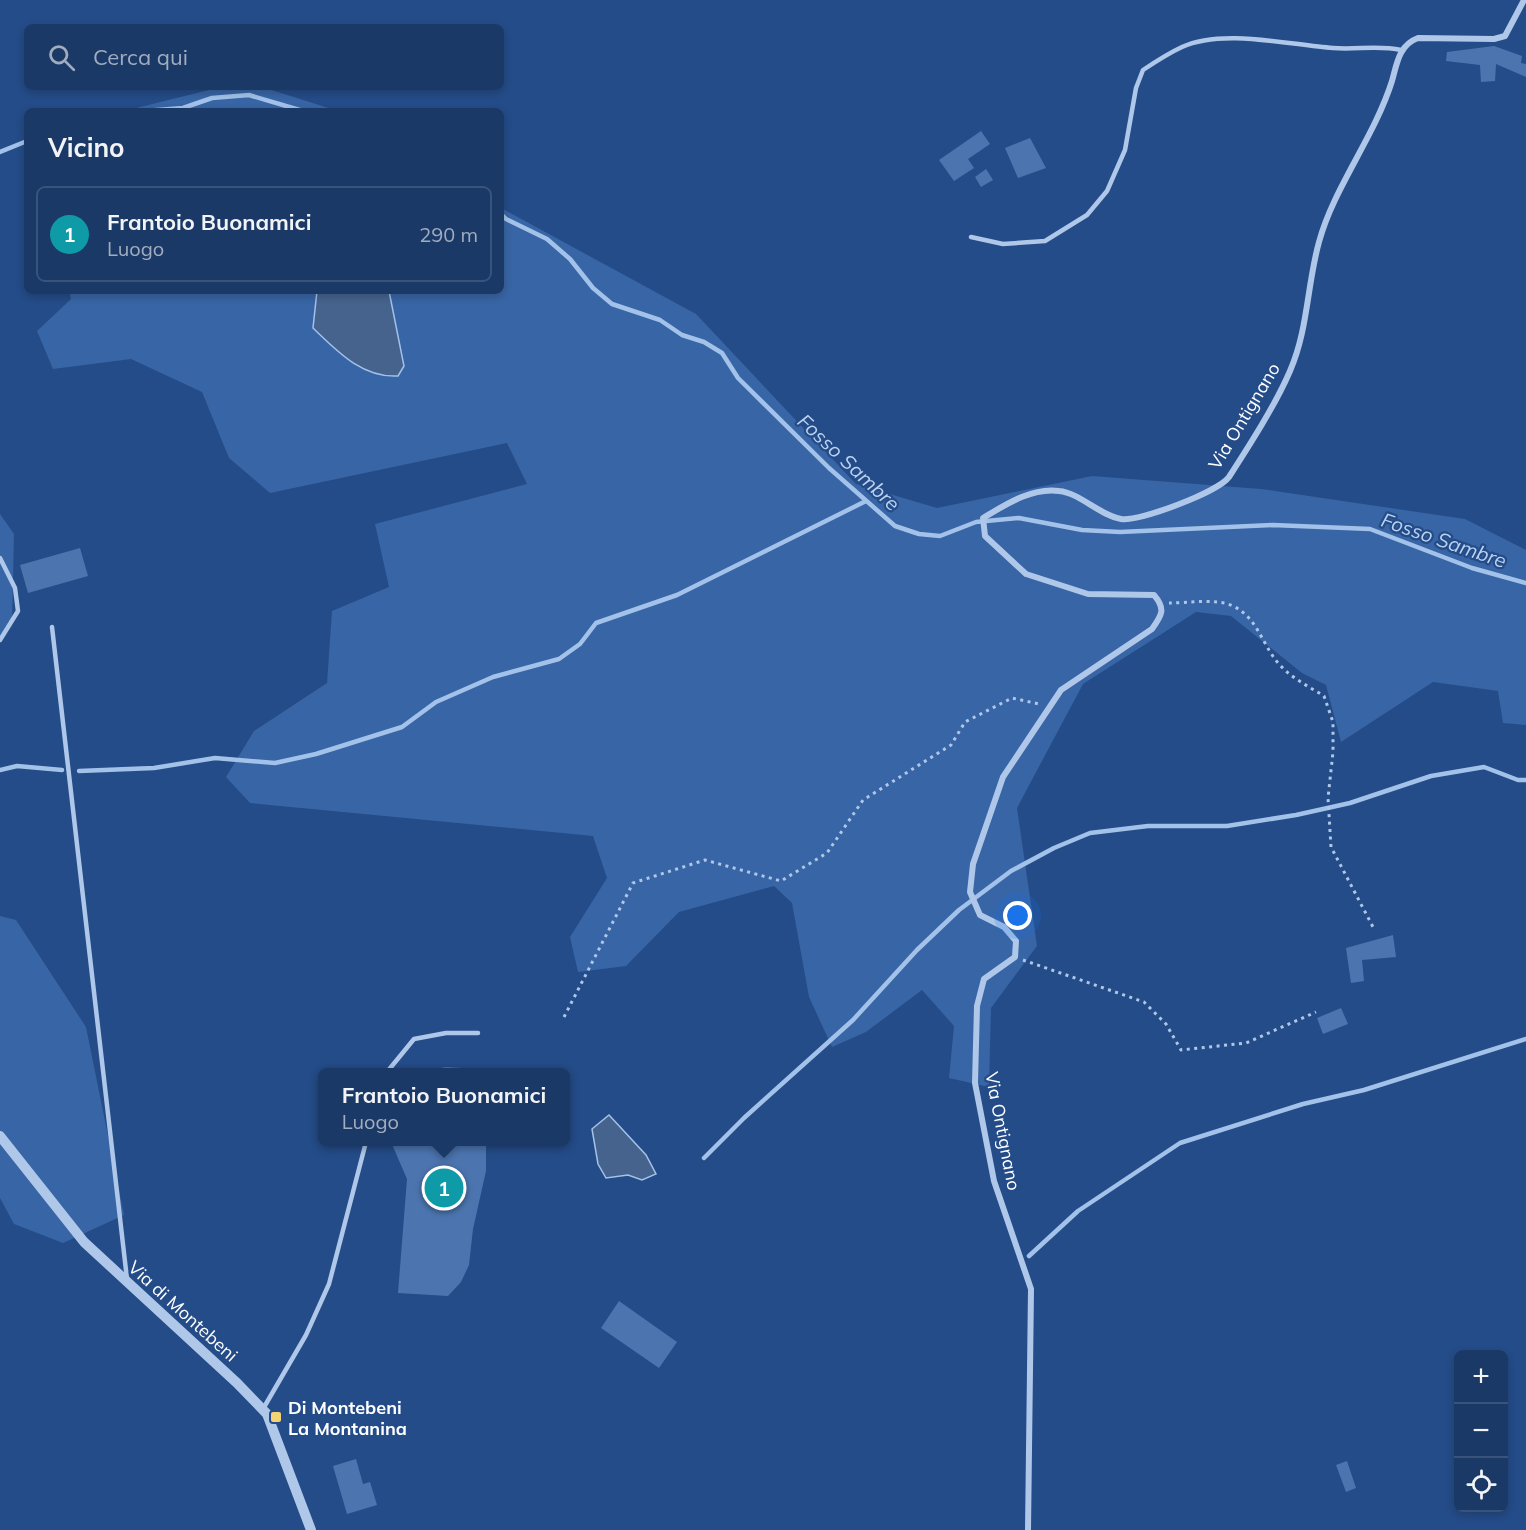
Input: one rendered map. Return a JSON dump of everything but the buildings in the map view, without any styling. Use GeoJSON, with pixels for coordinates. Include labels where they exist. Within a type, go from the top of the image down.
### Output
{"type":"FeatureCollection","features":[{"type":"Feature","properties":{"kind":"street"},"geometry":{"type":"LineString","coordinates":[[1401,50],[1408,42],[1418,38],[1494,39],[1505,36],[1524,0]]}},
{"type":"Feature","properties":{"kind":"street","name":"Via Ontignano"},"geometry":{"type":"LineString","coordinates":[[1161,604],[1154,595],[1088,594],[1026,574],[985,536],[983,518],[1028,494],[1060,490],[1122,519],[1178,507],[1227,480],[1290,371],[1303,332],[1319,242],[1333,203],[1359,158],[1387,98],[1401,50]]}},
{"type":"Feature","properties":{"kind":"street"},"geometry":{"type":"LineString","coordinates":[[1015,957],[1016,941],[1004,927],[981,915],[970,892],[973,864],[1003,777],[1061,690],[1152,629],[1162,615],[1161,604]]}},
{"type":"Feature","properties":{"kind":"street","name":"Via Ontignano"},"geometry":{"type":"LineString","coordinates":[[1015,957],[984,979],[977,1006],[975,1083],[994,1181],[1031,1289],[1028,1530]]}},
{"type":"Feature","properties":{"kind":"street","name":"Via di Montebeni"},"geometry":{"type":"LineString","coordinates":[[0,1136],[84,1242],[263,1409],[275,1433],[311,1530]]}},
{"type":"Feature","properties":{"kind":"lane"},"geometry":{"type":"LineString","coordinates":[[971,237],[1003,244],[1045,241],[1087,215],[1107,191],[1125,150],[1136,88],[1143,70],[1183,46],[1207,40],[1263,41],[1335,48],[1385,46],[1401,50]]}},
{"type":"Feature","properties":{"kind":"lane"},"geometry":{"type":"LineString","coordinates":[[0,558],[15,588],[18,611],[0,640]]}},
{"type":"Feature","properties":{"kind":"lane"},"geometry":{"type":"LineString","coordinates":[[52,627],[128,1284]]}},
{"type":"Feature","properties":{"kind":"lane"},"geometry":{"type":"LineString","coordinates":[[390,1068],[414,1040],[446,1033],[478,1033]]}},
{"type":"Feature","properties":{"kind":"lane"},"geometry":{"type":"LineString","coordinates":[[263,1409],[306,1335],[328,1284],[365,1146]]}},
{"type":"Feature","properties":{"kind":"path"},"geometry":{"type":"LineString","coordinates":[[1161,604],[1206,602],[1232,606],[1251,620],[1278,663],[1297,680],[1324,696],[1333,722],[1333,752],[1328,798],[1331,847],[1373,927]]}},
{"type":"Feature","properties":{"kind":"path"},"geometry":{"type":"LineString","coordinates":[[564,1017],[633,883],[705,860],[781,881],[827,853],[863,800],[951,746],[965,722],[1012,698],[1050,707]]}},
{"type":"Feature","properties":{"kind":"path"},"geometry":{"type":"LineString","coordinates":[[1015,957],[1144,1002],[1166,1024],[1181,1050],[1246,1043],[1316,1012]]}},
{"type":"Feature","properties":{"kind":"shaded area"},"geometry":{"type":"Polygon","coordinates":[[[209,90],[272,90],[328,108],[136,108],[209,90]]]}},
{"type":"Feature","properties":{"kind":"shaded area"},"geometry":{"type":"Polygon","coordinates":[[[504,210],[696,314],[856,484],[937,508],[1092,476],[1261,489],[1465,519],[1526,550],[1526,725],[1503,723],[1498,691],[1433,682],[1341,742],[1326,685],[1302,673],[1231,616],[1196,612],[1083,684],[1017,808],[1037,946],[991,1008],[989,1087],[949,1078],[954,1026],[922,990],[866,1032],[832,1047],[809,997],[792,903],[774,886],[679,912],[626,966],[578,972],[570,937],[607,878],[593,836],[250,803],[226,777],[254,731],[327,683],[332,611],[389,587],[375,524],[527,484],[507,443],[270,493],[229,458],[202,392],[131,359],[53,369],[37,331],[71,299],[70,294],[504,294],[504,210]]]}},
{"type":"Feature","properties":{"kind":"shaded area"},"geometry":{"type":"Polygon","coordinates":[[[317,294],[390,294],[404,366],[398,376],[373,373],[341,354],[313,328],[317,294]]]}},
{"type":"Feature","properties":{"kind":"shaded area"},"geometry":{"type":"Polygon","coordinates":[[[0,514],[14,534],[12,622],[0,641],[0,514]]]}},
{"type":"Feature","properties":{"kind":"shaded area"},"geometry":{"type":"Polygon","coordinates":[[[0,916],[16,920],[86,1027],[124,1215],[63,1243],[14,1224],[0,1198],[0,916]]]}},
{"type":"Feature","properties":{"kind":"shaded area"},"geometry":{"type":"Polygon","coordinates":[[[609,1115],[646,1155],[656,1174],[642,1180],[628,1175],[606,1178],[598,1164],[592,1129],[609,1115]]]}},
{"type":"Feature","properties":{"kind":"waterway","name":"Fosso Sambre"},"geometry":{"type":"LineString","coordinates":[[183,108],[212,98],[249,95],[293,108]]}},
{"type":"Feature","properties":{"kind":"waterway","name":"Fosso Sambre"},"geometry":{"type":"LineString","coordinates":[[0,152],[24,142]]}},
{"type":"Feature","properties":{"kind":"waterway","name":"Fosso Sambre"},"geometry":{"type":"LineString","coordinates":[[504,217],[547,239],[570,259],[593,288],[612,304],[660,320],[682,335],[704,342],[722,353],[738,378],[829,468],[895,526],[919,534],[940,536],[976,522],[1019,518],[1082,530],[1120,532],[1273,525],[1370,529],[1472,568],[1526,583]]}},
{"type":"Feature","properties":{"kind":"waterway"},"geometry":{"type":"LineString","coordinates":[[79,771],[154,768],[215,758],[275,763],[316,754],[402,727],[436,702],[493,677],[559,659],[580,644],[596,623],[677,595],[866,501]]}},
{"type":"Feature","properties":{"kind":"waterway"},"geometry":{"type":"LineString","coordinates":[[0,770],[17,766],[62,770]]}},
{"type":"Feature","properties":{"kind":"waterway"},"geometry":{"type":"LineString","coordinates":[[704,1158],[744,1118],[853,1020],[917,950],[959,910],[1011,871],[1054,848],[1090,833],[1148,826],[1227,826],[1296,815],[1350,803],[1431,776],[1484,767],[1518,780],[1526,780]]}},
{"type":"Feature","properties":{"kind":"waterway"},"geometry":{"type":"LineString","coordinates":[[1029,1256],[1078,1211],[1180,1143],[1303,1104],[1364,1090],[1526,1039]]}},
{"type":"Feature","properties":{"kind":"place","name":"Frantoio Buonamici"},"geometry":{"type":"Point","coordinates":[444,1188]}},
{"type":"Feature","properties":{"kind":"place","name":"Di Montebeni La Montanina"},"geometry":{"type":"Point","coordinates":[276,1417]}}]}
